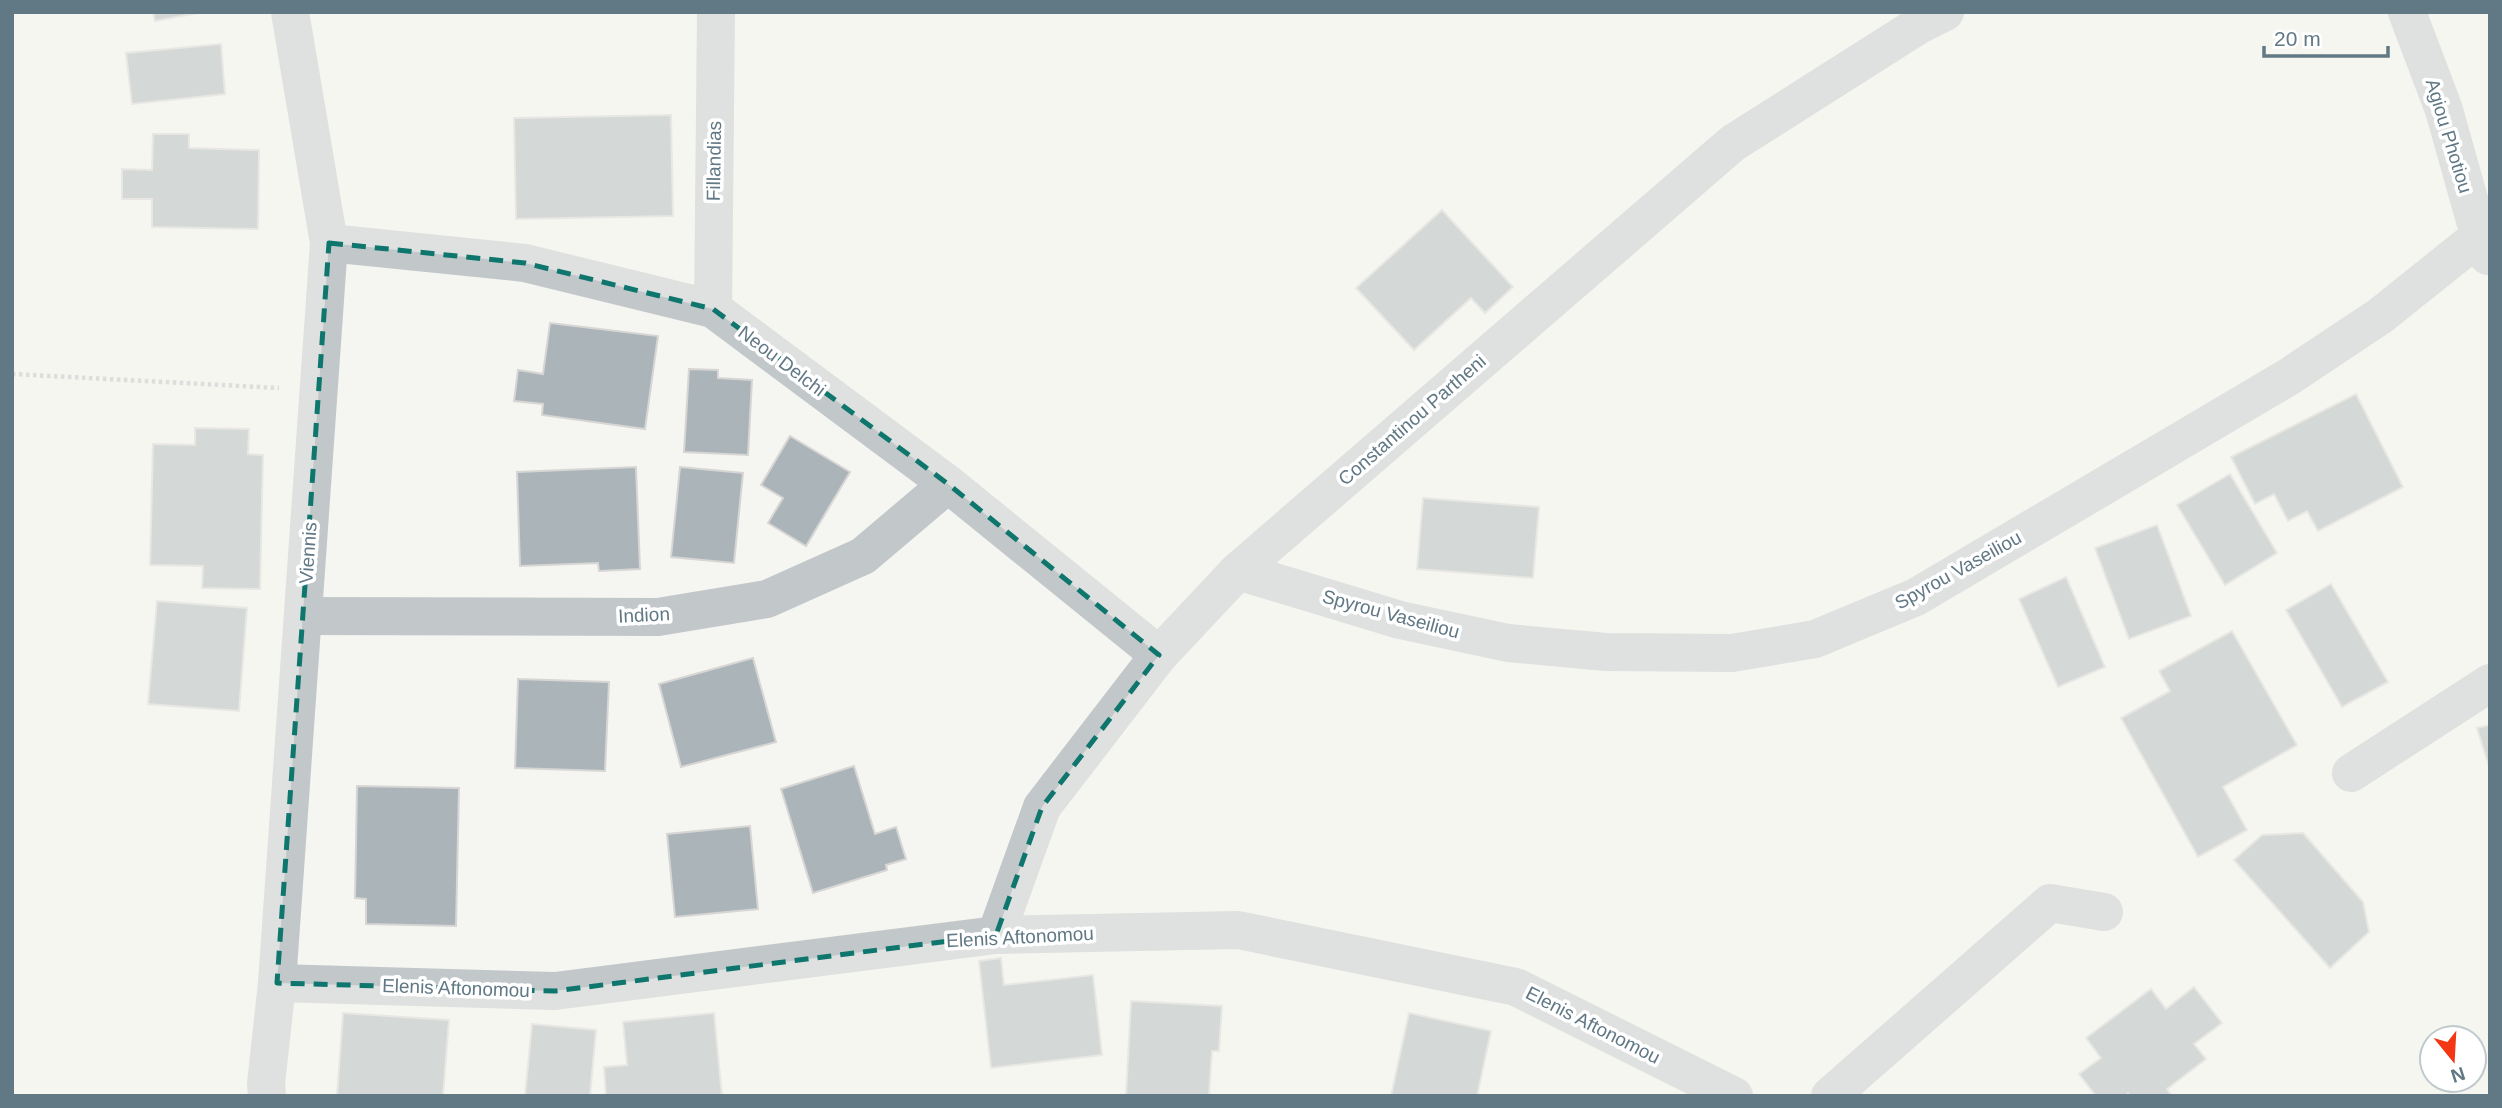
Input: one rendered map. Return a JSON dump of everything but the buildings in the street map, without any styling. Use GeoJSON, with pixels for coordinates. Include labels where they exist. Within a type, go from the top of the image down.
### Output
{"type":"FeatureCollection","features":[{"type":"Feature","properties":{"kind":"street","name":"Viennis"},"geometry":{"type":"LineString","coordinates":[[267,1096],[329,243],[290,12]]}},
{"type":"Feature","properties":{"kind":"street","name":"Fillandias"},"geometry":{"type":"LineString","coordinates":[[713,309],[716,12]]}},
{"type":"Feature","properties":{"kind":"street","name":"Constantinou Partheni"},"geometry":{"type":"LineString","coordinates":[[996,935],[1042,807],[1158,655],[1238,571],[1733,142],[1919,25],[1945,12]]}},
{"type":"Feature","properties":{"kind":"street","name":"Agiou Photiou"},"geometry":{"type":"LineString","coordinates":[[2407,12],[2444,110],[2486,241]]}},
{"type":"Feature","properties":{"kind":"street","name":"Spyrou Vaseiliou"},"geometry":{"type":"LineString","coordinates":[[1238,571],[1400,620],[1508,643],[1606,652],[1732,653],[1815,639],[1916,597],[2290,376],[2486,241]]}},
{"type":"Feature","properties":{"kind":"street","name":"Neou Delchi"},"geometry":{"type":"LineString","coordinates":[[329,243],[525,263],[713,309],[948,484],[1158,655]]}},
{"type":"Feature","properties":{"kind":"street","name":"Indion"},"geometry":{"type":"LineString","coordinates":[[303,616],[658,617],[767,599],[863,556],[948,484]]}},
{"type":"Feature","properties":{"kind":"street"},"geometry":{"type":"LineString","coordinates":[[2351,773],[2490,683]]}},
{"type":"Feature","properties":{"kind":"street"},"geometry":{"type":"LineString","coordinates":[[1830,1096],[2050,903],[2104,912]]}},
{"type":"Feature","properties":{"kind":"street","name":"Elenis Aftonomou"},"geometry":{"type":"LineString","coordinates":[[277,983],[555,990],[996,935],[1238,930],[1516,987],[1734,1096]]}},
{"type":"Feature","properties":{"kind":"path"},"geometry":{"type":"LineString","coordinates":[[12,374],[318,390]]}},
{"type":"Feature","properties":{"kind":"highlighted area"},"geometry":{"type":"Polygon","coordinates":[[[329,243],[525,263],[713,309],[948,484],[1159,655],[1042,807],[996,935],[555,991],[277,983],[329,243]]]}}]}
